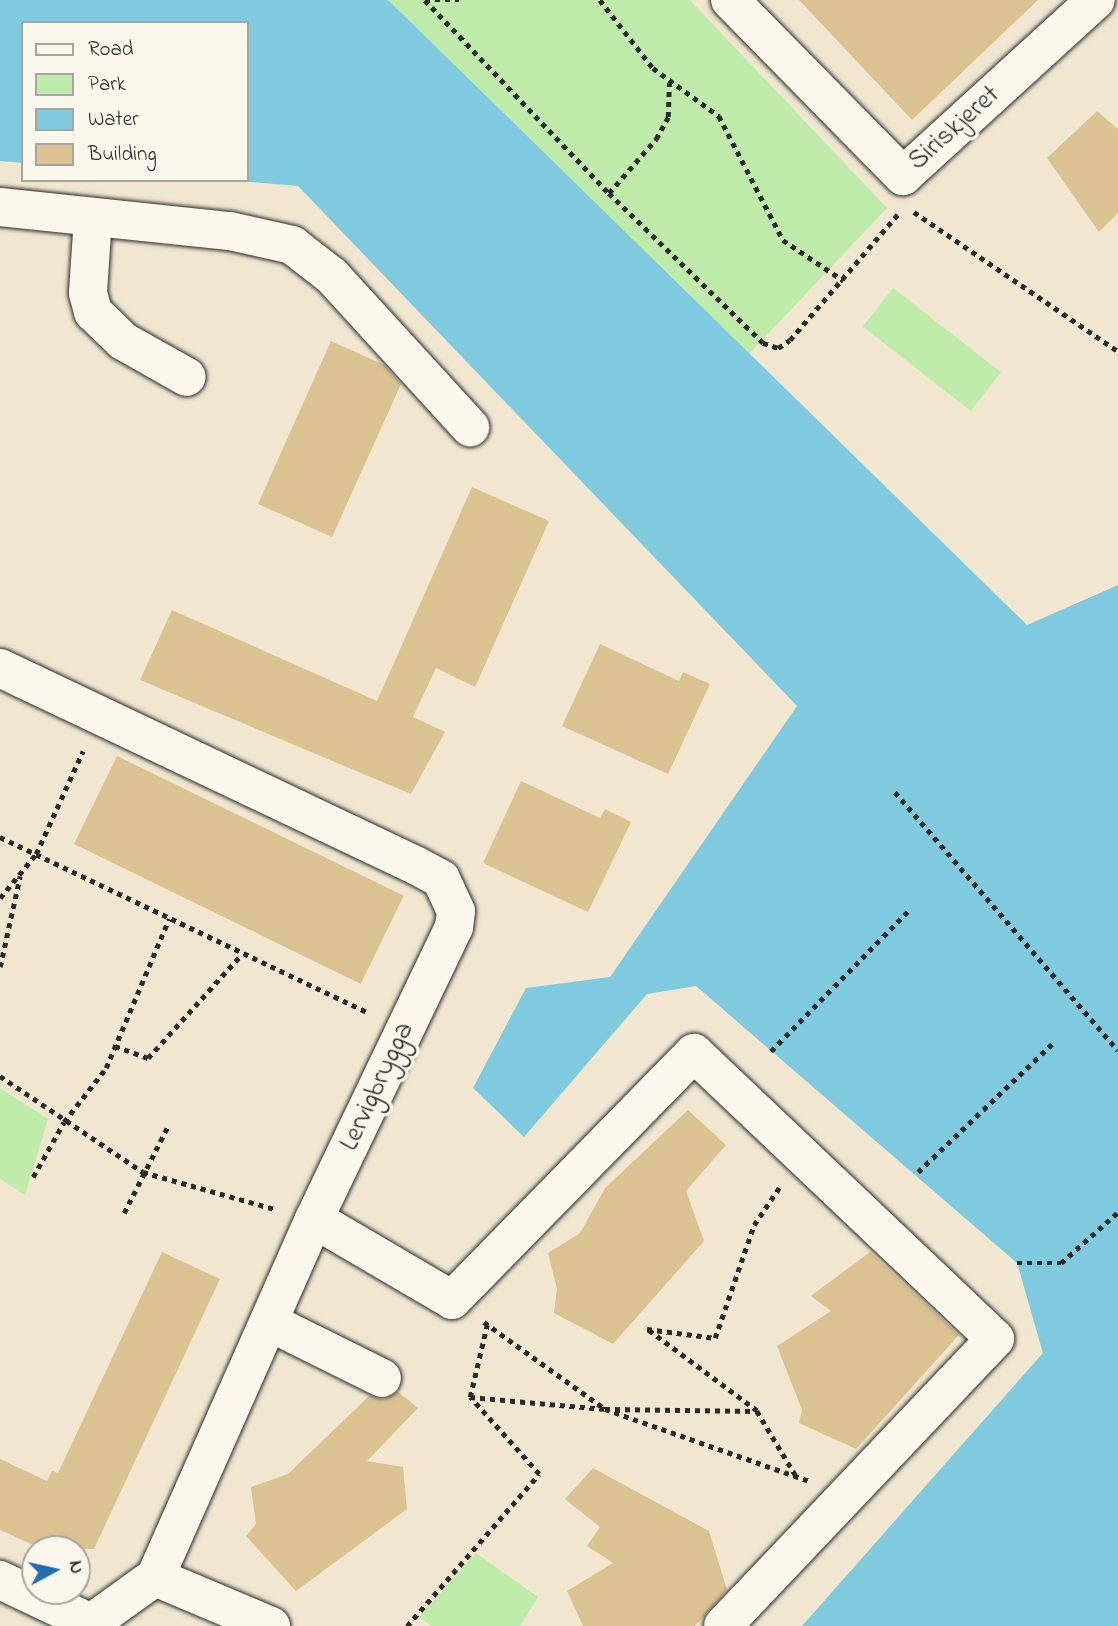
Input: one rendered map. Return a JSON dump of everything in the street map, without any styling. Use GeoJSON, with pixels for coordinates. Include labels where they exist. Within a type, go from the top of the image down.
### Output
{"type":"FeatureCollection","features":[{"type":"Feature","properties":{"kind":"street","name":"Siriskjeret"},"geometry":{"type":"LineString","coordinates":[[730,0],[903,176],[1096,0]]}},
{"type":"Feature","properties":{"kind":"street"},"geometry":{"type":"LineString","coordinates":[[0,207],[230,231],[292,245],[332,276],[470,427]]}},
{"type":"Feature","properties":{"kind":"street"},"geometry":{"type":"LineString","coordinates":[[93,217],[88,293],[93,312],[122,341],[187,377]]}},
{"type":"Feature","properties":{"kind":"street","name":"Lervigbrygga"},"geometry":{"type":"LineString","coordinates":[[0,668],[441,879],[453,900],[454,927],[314,1219],[155,1577]]}},
{"type":"Feature","properties":{"kind":"street"},"geometry":{"type":"LineString","coordinates":[[314,1219],[452,1300],[694,1053],[995,1339],[846,1491],[723,1626]]}},
{"type":"Feature","properties":{"kind":"street"},"geometry":{"type":"LineString","coordinates":[[269,1322],[382,1378]]}},
{"type":"Feature","properties":{"kind":"street"},"geometry":{"type":"LineString","coordinates":[[0,1580],[91,1623],[155,1577],[271,1626]]}},
{"type":"Feature","properties":{"kind":"path"},"geometry":{"type":"LineString","coordinates":[[425,0],[459,0]]}},
{"type":"Feature","properties":{"kind":"path"},"geometry":{"type":"LineString","coordinates":[[425,0],[609,193],[763,343],[778,348],[790,340],[844,281],[907,203],[973,255],[1118,351]]}},
{"type":"Feature","properties":{"kind":"path"},"geometry":{"type":"LineString","coordinates":[[600,0],[606,14],[668,83],[719,116],[783,240],[844,281]]}},
{"type":"Feature","properties":{"kind":"path"},"geometry":{"type":"LineString","coordinates":[[609,193],[656,139],[667,117],[668,83]]}},
{"type":"Feature","properties":{"kind":"path"},"geometry":{"type":"LineString","coordinates":[[0,898],[36,854],[101,716]]}},
{"type":"Feature","properties":{"kind":"path"},"geometry":{"type":"LineString","coordinates":[[895,792],[1118,1051]]}},
{"type":"Feature","properties":{"kind":"path"},"geometry":{"type":"LineString","coordinates":[[0,837],[405,1030]]}},
{"type":"Feature","properties":{"kind":"path"},"geometry":{"type":"LineString","coordinates":[[0,967],[21,875]]}},
{"type":"Feature","properties":{"kind":"path"},"geometry":{"type":"LineString","coordinates":[[771,1051],[910,909]]}},
{"type":"Feature","properties":{"kind":"path"},"geometry":{"type":"LineString","coordinates":[[33,1177],[64,1122],[106,1068],[169,919]]}},
{"type":"Feature","properties":{"kind":"path"},"geometry":{"type":"LineString","coordinates":[[115,1046],[148,1058],[241,954]]}},
{"type":"Feature","properties":{"kind":"path"},"geometry":{"type":"LineString","coordinates":[[918,1172],[1052,1044]]}},
{"type":"Feature","properties":{"kind":"path"},"geometry":{"type":"LineString","coordinates":[[0,1076],[33,1094],[64,1122],[144,1172],[314,1219]]}},
{"type":"Feature","properties":{"kind":"path"},"geometry":{"type":"LineString","coordinates":[[124,1213],[168,1126]]}},
{"type":"Feature","properties":{"kind":"path"},"geometry":{"type":"LineString","coordinates":[[1017,1263],[1061,1263],[1118,1212]]}},
{"type":"Feature","properties":{"kind":"path"},"geometry":{"type":"LineString","coordinates":[[754,1224],[715,1338],[647,1329],[757,1411],[796,1477]]}},
{"type":"Feature","properties":{"kind":"path"},"geometry":{"type":"LineString","coordinates":[[452,1300],[605,1409],[796,1477],[846,1491]]}},
{"type":"Feature","properties":{"kind":"path"},"geometry":{"type":"LineString","coordinates":[[470,1397],[487,1325]]}},
{"type":"Feature","properties":{"kind":"path"},"geometry":{"type":"LineString","coordinates":[[470,1397],[605,1409],[757,1411]]}},
{"type":"Feature","properties":{"kind":"path"},"geometry":{"type":"LineString","coordinates":[[407,1626],[539,1474],[470,1397]]}},
{"type":"Feature","properties":{"kind":"green space"},"geometry":{"type":"Polygon","coordinates":[[[388,0],[690,0],[887,208],[749,354],[388,0]]]}},
{"type":"Feature","properties":{"kind":"green space"},"geometry":{"type":"Polygon","coordinates":[[[893,288],[1001,372],[971,411],[863,327],[893,288]]]}},
{"type":"Feature","properties":{"kind":"green space"},"geometry":{"type":"Polygon","coordinates":[[[0,1088],[48,1119],[25,1195],[0,1179],[0,1088]]]}},
{"type":"Feature","properties":{"kind":"green space"},"geometry":{"type":"Polygon","coordinates":[[[476,1553],[538,1597],[520,1626],[431,1626],[419,1617],[476,1553]]]}},
{"type":"Feature","properties":{"kind":"water"},"geometry":{"type":"Polygon","coordinates":[[[0,0],[388,0],[1027,625],[1118,585],[1118,1626],[802,1626],[1043,1353],[1017,1263],[696,986],[647,994],[524,1137],[473,1088],[526,988],[610,977],[797,706],[298,186],[248,182],[248,21],[21,21],[21,163],[0,161],[0,0]]]}},
{"type":"Feature","properties":{"kind":"building"},"geometry":{"type":"Polygon","coordinates":[[[799,0],[1038,0],[912,120],[799,0]]]}},
{"type":"Feature","properties":{"kind":"building"},"geometry":{"type":"Polygon","coordinates":[[[1097,111],[1118,129],[1118,213],[1099,232],[1047,158],[1097,111]]]}},
{"type":"Feature","properties":{"kind":"building"},"geometry":{"type":"Polygon","coordinates":[[[331,341],[384,365],[401,384],[332,537],[258,504],[331,341]]]}},
{"type":"Feature","properties":{"kind":"building"},"geometry":{"type":"Polygon","coordinates":[[[472,487],[549,521],[475,687],[436,668],[413,717],[445,732],[411,794],[140,680],[172,610],[377,701],[472,487]]]}},
{"type":"Feature","properties":{"kind":"building"},"geometry":{"type":"Polygon","coordinates":[[[600,644],[679,681],[683,672],[710,684],[668,774],[562,726],[600,644]]]}},
{"type":"Feature","properties":{"kind":"building"},"geometry":{"type":"Polygon","coordinates":[[[117,756],[404,896],[361,984],[74,844],[117,756]]]}},
{"type":"Feature","properties":{"kind":"building"},"geometry":{"type":"Polygon","coordinates":[[[521,781],[600,818],[605,809],[631,822],[588,912],[483,863],[521,781]]]}},
{"type":"Feature","properties":{"kind":"building"},"geometry":{"type":"Polygon","coordinates":[[[688,1110],[726,1145],[686,1191],[704,1241],[613,1344],[554,1313],[557,1289],[548,1253],[580,1233],[605,1188],[688,1110]]]}},
{"type":"Feature","properties":{"kind":"building"},"geometry":{"type":"Polygon","coordinates":[[[162,1252],[220,1279],[94,1549],[91,1549],[91,1535],[21,1535],[21,1540],[0,1530],[0,1459],[47,1481],[52,1471],[58,1473],[162,1252]]]}},
{"type":"Feature","properties":{"kind":"building"},"geometry":{"type":"Polygon","coordinates":[[[870,1252],[959,1335],[856,1449],[799,1423],[802,1410],[777,1346],[831,1311],[811,1296],[870,1252]]]}},
{"type":"Feature","properties":{"kind":"building"},"geometry":{"type":"Polygon","coordinates":[[[398,1392],[418,1408],[367,1461],[403,1467],[407,1509],[296,1591],[246,1536],[256,1524],[251,1487],[288,1474],[369,1396],[384,1400],[398,1392]]]}},
{"type":"Feature","properties":{"kind":"building"},"geometry":{"type":"Polygon","coordinates":[[[593,1468],[709,1531],[727,1590],[695,1626],[583,1626],[567,1591],[613,1563],[587,1546],[600,1527],[565,1499],[593,1468]]]}}]}
